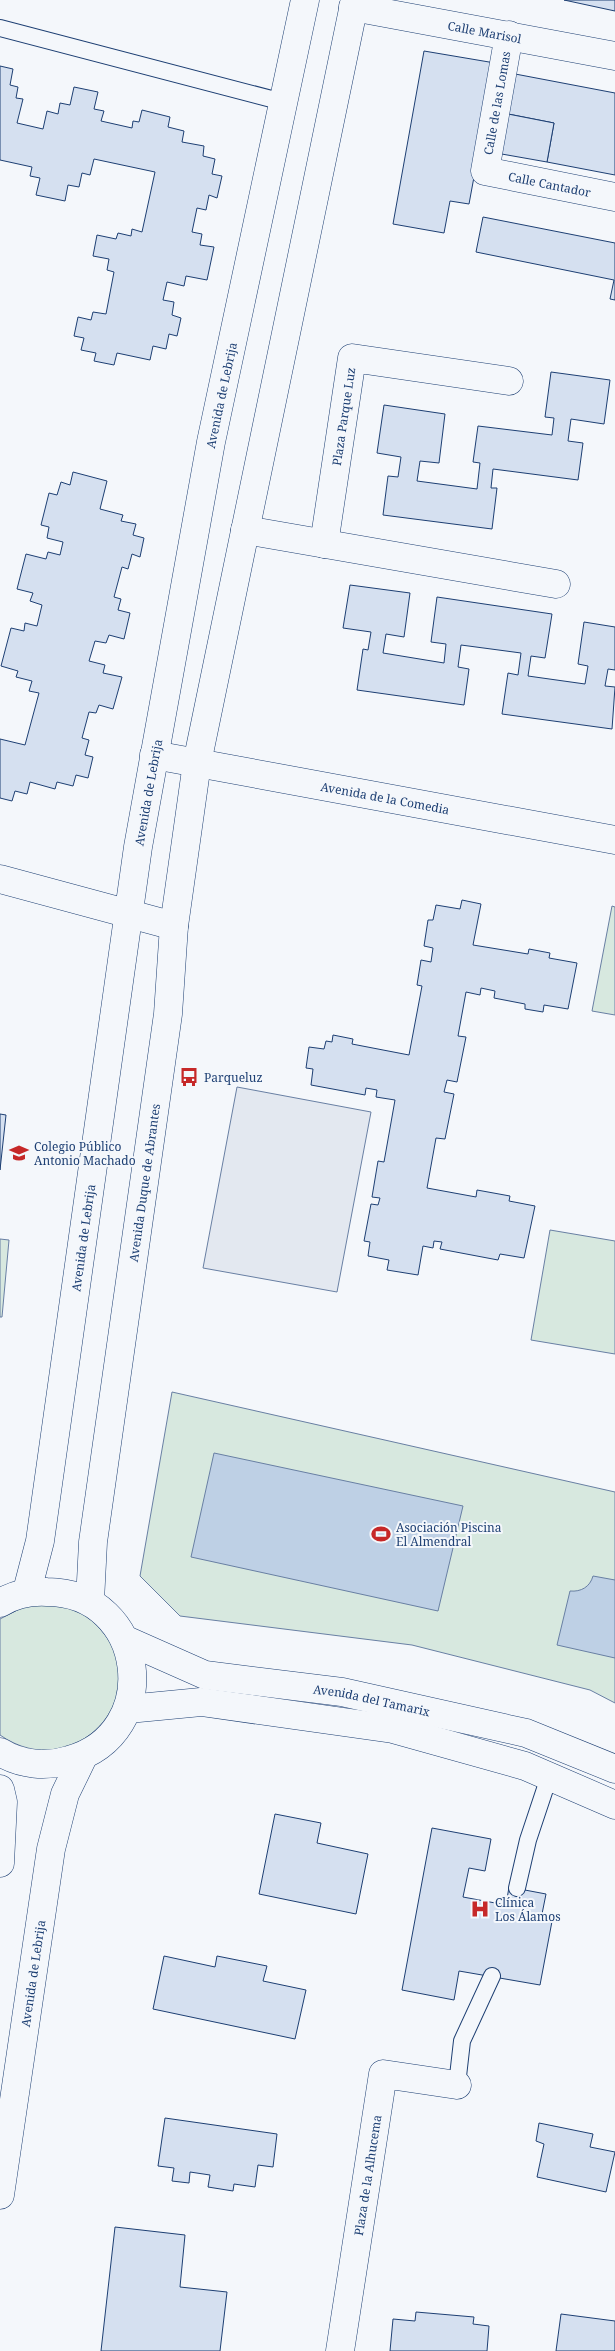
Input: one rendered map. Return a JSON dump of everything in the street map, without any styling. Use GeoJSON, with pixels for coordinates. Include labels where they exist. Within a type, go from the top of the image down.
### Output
{"type":"FeatureCollection","features":[{"type":"Feature","properties":{"kind":"main road","name":"Avenida de Lebrija"},"geometry":{"type":"LineString","coordinates":[[27,1592],[40,1541],[129,913],[154,755],[211,442],[304,0]]}},
{"type":"Feature","properties":{"kind":"main road","name":"Calle Marisol"},"geometry":{"type":"LineString","coordinates":[[354,4],[615,56]]}},
{"type":"Feature","properties":{"kind":"main road"},"geometry":{"type":"LineString","coordinates":[[197,762],[354,4]]}},
{"type":"Feature","properties":{"kind":"main road","name":"Calle de las Lomas"},"geometry":{"type":"LineString","coordinates":[[485,171],[509,35]]}},
{"type":"Feature","properties":{"kind":"main road","name":"Calle Cantador"},"geometry":{"type":"LineString","coordinates":[[485,171],[615,197]]}},
{"type":"Feature","properties":{"kind":"main road","name":"Plaza Parque Luz"},"geometry":{"type":"LineString","coordinates":[[324,544],[352,358],[509,381]]}},
{"type":"Feature","properties":{"kind":"main road"},"geometry":{"type":"LineString","coordinates":[[245,530],[556,584]]}},
{"type":"Feature","properties":{"kind":"main road","name":"Avenida de la Comedia"},"geometry":{"type":"LineString","coordinates":[[154,755],[615,840]]}},
{"type":"Feature","properties":{"kind":"main road","name":"Avenida Duque de Abrantes"},"geometry":{"type":"LineString","coordinates":[[90,1601],[95,1532],[168,1014],[174,926],[197,762]]}},
{"type":"Feature","properties":{"kind":"main road"},"geometry":{"type":"LineString","coordinates":[[0,879],[174,926]]}},
{"type":"Feature","properties":{"kind":"main road"},"geometry":{"type":"LineString","coordinates":[[0,1603],[27,1592],[64,1592],[90,1601],[110,1616],[126,1640],[133,1668],[133,1689],[128,1709],[109,1739],[83,1757],[52,1765],[24,1762],[0,1752]]}},
{"type":"Feature","properties":{"kind":"main road","name":"Avenida del Tamarix"},"geometry":{"type":"LineString","coordinates":[[126,1640],[206,1674],[342,1692],[526,1733],[615,1769]]}},
{"type":"Feature","properties":{"kind":"main road","name":"Avenida del Tamarix"},"geometry":{"type":"LineString","coordinates":[[128,1709],[201,1702],[393,1729],[525,1766],[615,1805]]}},
{"type":"Feature","properties":{"kind":"main road","name":"Avenida de Lebrija"},"geometry":{"type":"LineString","coordinates":[[0,2195],[52,1849],[65,1794],[83,1757]]}},
{"type":"Feature","properties":{"kind":"main road"},"geometry":{"type":"LineString","coordinates":[[0,1789],[4,1802],[0,1864]]}},
{"type":"Feature","properties":{"kind":"main road","name":"Plaza de la Alhucema"},"geometry":{"type":"LineString","coordinates":[[340,2351],[383,2074],[457,2085]]}},
{"type":"Feature","properties":{"kind":"lane"},"geometry":{"type":"LineString","coordinates":[[0,28],[283,102]]}},
{"type":"Feature","properties":{"kind":"lane"},"geometry":{"type":"LineString","coordinates":[[517,1888],[528,1840],[549,1776]]}},
{"type":"Feature","properties":{"kind":"lane"},"geometry":{"type":"LineString","coordinates":[[457,2085],[462,2040],[492,1976]]}},
{"type":"Feature","properties":{"kind":"shaded area"},"geometry":{"type":"Polygon","coordinates":[[[612,906],[615,907],[615,1015],[592,1011],[612,906]]]}},
{"type":"Feature","properties":{"kind":"shaded area"},"geometry":{"type":"Polygon","coordinates":[[[237,1087],[371,1112],[337,1292],[203,1268],[237,1087]]]}},
{"type":"Feature","properties":{"kind":"shaded area"},"geometry":{"type":"Polygon","coordinates":[[[550,1230],[615,1241],[615,1354],[531,1340],[550,1230]]]}},
{"type":"Feature","properties":{"kind":"shaded area"},"geometry":{"type":"Polygon","coordinates":[[[0,1239],[9,1240],[2,1317],[0,1317],[0,1239]]]}},
{"type":"Feature","properties":{"kind":"shaded area","name":"Asociación Piscina El Almendral"},"geometry":{"type":"Polygon","coordinates":[[[172,1392],[615,1492],[615,1703],[590,1690],[412,1645],[180,1616],[140,1576],[172,1392]]]}},
{"type":"Feature","properties":{"kind":"shaded area"},"geometry":{"type":"Polygon","coordinates":[[[48,1603],[66,1606],[80,1612],[101,1630],[116,1655],[120,1681],[114,1705],[100,1726],[80,1742],[55,1750],[28,1748],[0,1735],[0,1619],[25,1606],[48,1603]]]}},
{"type":"Feature","properties":{"kind":"water"},"geometry":{"type":"Polygon","coordinates":[[[214,1453],[463,1506],[438,1611],[191,1557],[214,1453]]]}},
{"type":"Feature","properties":{"kind":"water"},"geometry":{"type":"Polygon","coordinates":[[[593,1576],[615,1580],[615,1658],[557,1645],[570,1591],[578,1591],[584,1588],[590,1583],[593,1576]]]}},
{"type":"Feature","properties":{"kind":"building"},"geometry":{"type":"Polygon","coordinates":[[[564,0],[615,0],[615,11],[564,0]]]}},
{"type":"Feature","properties":{"kind":"building"},"geometry":{"type":"Polygon","coordinates":[[[424,51],[495,63],[469,204],[450,201],[444,233],[393,224],[424,51]]]}},
{"type":"Feature","properties":{"kind":"building"},"geometry":{"type":"Polygon","coordinates":[[[0,66],[13,69],[10,85],[18,87],[16,98],[23,99],[17,123],[43,129],[47,111],[58,114],[60,103],[70,105],[74,87],[98,92],[94,109],[104,111],[101,121],[132,128],[133,121],[139,122],[142,110],[170,117],[168,127],[184,131],[182,142],[204,146],[203,156],[215,159],[212,174],[222,176],[217,198],[209,195],[206,210],[197,208],[192,232],[202,234],[200,245],[214,247],[207,280],[186,276],[184,286],[167,282],[163,300],[174,302],[172,315],[181,318],[177,336],[169,334],[166,349],[153,346],[150,360],[117,353],[114,365],[94,361],[96,353],[81,350],[84,338],[74,336],[78,317],[91,320],[93,312],[106,314],[114,272],[107,270],[109,259],[93,256],[97,235],[116,239],[118,233],[131,236],[132,229],[142,232],[155,172],[94,159],[90,175],[82,173],[79,187],[68,185],[65,201],[36,195],[40,178],[30,176],[32,167],[0,160],[0,66]]]}},
{"type":"Feature","properties":{"kind":"building"},"geometry":{"type":"Polygon","coordinates":[[[510,73],[615,93],[615,175],[547,162],[554,123],[503,113],[510,73]]]}},
{"type":"Feature","properties":{"kind":"building"},"geometry":{"type":"Polygon","coordinates":[[[503,113],[554,123],[547,162],[496,153],[503,113]]]}},
{"type":"Feature","properties":{"kind":"building"},"geometry":{"type":"Polygon","coordinates":[[[483,217],[615,243],[615,300],[610,299],[614,280],[476,252],[483,217]]]}},
{"type":"Feature","properties":{"kind":"building"},"geometry":{"type":"Polygon","coordinates":[[[551,372],[610,380],[604,424],[571,419],[568,441],[583,443],[578,480],[493,469],[491,488],[497,488],[492,529],[383,515],[388,476],[398,477],[401,457],[377,453],[384,405],[445,414],[439,463],[420,461],[417,481],[477,489],[480,463],[473,462],[478,426],[552,435],[554,418],[545,417],[551,372]]]}},
{"type":"Feature","properties":{"kind":"building"},"geometry":{"type":"Polygon","coordinates":[[[73,472],[107,481],[100,509],[123,515],[121,521],[136,524],[133,535],[144,538],[140,557],[132,554],[128,569],[122,567],[114,597],[121,599],[118,610],[130,613],[124,639],[109,635],[106,643],[95,641],[89,661],[105,665],[103,673],[122,677],[113,709],[99,705],[96,713],[89,712],[82,738],[89,740],[85,755],[93,757],[88,778],[76,775],[73,786],[57,782],[55,789],[30,782],[27,794],[15,791],[12,801],[0,798],[0,739],[25,745],[39,693],[29,691],[32,681],[16,677],[18,671],[1,666],[11,628],[24,631],[25,623],[37,626],[42,605],[30,601],[33,593],[17,589],[26,554],[46,559],[48,552],[60,555],[63,542],[47,538],[49,527],[41,525],[49,493],[57,495],[61,482],[70,485],[73,472]]]}},
{"type":"Feature","properties":{"kind":"building"},"geometry":{"type":"Polygon","coordinates":[[[350,585],[410,593],[404,637],[386,634],[383,653],[444,663],[446,644],[431,642],[437,597],[552,614],[545,658],[531,656],[528,676],[585,684],[588,666],[578,664],[584,622],[615,627],[615,670],[608,669],[605,686],[615,687],[612,729],[502,714],[508,673],[518,675],[521,653],[461,645],[458,667],[469,669],[464,705],[357,690],[363,649],[368,650],[371,632],[343,628],[350,585]]]}},
{"type":"Feature","properties":{"kind":"building"},"geometry":{"type":"Polygon","coordinates":[[[462,900],[481,904],[473,945],[528,954],[529,949],[550,953],[549,958],[577,963],[568,1009],[544,1005],[543,1012],[525,1009],[525,1004],[494,998],[495,991],[481,988],[480,995],[466,992],[458,1036],[466,1037],[457,1082],[447,1080],[444,1092],[454,1094],[445,1139],[436,1138],[427,1188],[476,1197],[477,1190],[510,1196],[509,1201],[535,1206],[524,1258],[500,1254],[498,1260],[440,1249],[442,1242],[434,1241],[433,1248],[423,1246],[418,1275],[387,1270],[389,1260],[368,1256],[370,1242],[364,1241],[371,1204],[378,1205],[380,1198],[372,1197],[378,1161],[384,1162],[395,1100],[376,1097],[377,1090],[366,1088],[365,1095],[311,1085],[313,1069],[306,1068],[309,1047],[324,1049],[326,1041],[332,1042],[333,1035],[353,1039],[352,1044],[409,1055],[422,986],[417,985],[421,960],[431,962],[433,948],[424,946],[428,920],[433,920],[436,905],[460,909],[462,900]]]}},
{"type":"Feature","properties":{"kind":"building"},"geometry":{"type":"Polygon","coordinates":[[[0,1114],[6,1115],[0,1170],[0,1114]]]}},
{"type":"Feature","properties":{"kind":"building"},"geometry":{"type":"Polygon","coordinates":[[[275,1814],[321,1823],[317,1843],[368,1854],[356,1914],[259,1894],[275,1814]]]}},
{"type":"Feature","properties":{"kind":"building","name":"Clínica Los Álamos"},"geometry":{"type":"Polygon","coordinates":[[[432,1828],[491,1839],[485,1871],[469,1868],[463,1897],[506,1905],[509,1887],[546,1894],[542,1914],[553,1916],[540,1985],[459,1971],[454,2000],[402,1990],[432,1828]]]}},
{"type":"Feature","properties":{"kind":"building"},"geometry":{"type":"Polygon","coordinates":[[[164,1956],[215,1967],[217,1956],[267,1966],[263,1981],[306,1990],[295,2039],[153,2009],[164,1956]]]}},
{"type":"Feature","properties":{"kind":"building"},"geometry":{"type":"Polygon","coordinates":[[[165,2118],[277,2134],[273,2167],[258,2165],[255,2187],[234,2184],[233,2191],[208,2187],[210,2175],[190,2172],[189,2183],[172,2181],[174,2168],[158,2166],[165,2118]]]}},
{"type":"Feature","properties":{"kind":"building"},"geometry":{"type":"Polygon","coordinates":[[[539,2123],[593,2134],[590,2147],[615,2152],[606,2192],[537,2177],[544,2144],[536,2141],[539,2123]]]}},
{"type":"Feature","properties":{"kind":"building"},"geometry":{"type":"Polygon","coordinates":[[[115,2227],[185,2235],[180,2287],[227,2292],[220,2351],[101,2351],[115,2227]]]}},
{"type":"Feature","properties":{"kind":"building"},"geometry":{"type":"Polygon","coordinates":[[[416,2312],[474,2317],[473,2324],[489,2326],[487,2351],[390,2351],[393,2319],[415,2321],[416,2312]]]}},
{"type":"Feature","properties":{"kind":"building"},"geometry":{"type":"Polygon","coordinates":[[[561,2314],[615,2321],[615,2351],[556,2351],[561,2314]]]}},
{"type":"Feature","properties":{"kind":"place","name":"Parqueluz"},"geometry":{"type":"Point","coordinates":[189,1077]}},
{"type":"Feature","properties":{"kind":"place","name":"Colegio Público Antonio Machado"},"geometry":{"type":"Point","coordinates":[19,1153]}},
{"type":"Feature","properties":{"kind":"place","name":"Asociación Piscina El Almendral"},"geometry":{"type":"Point","coordinates":[381,1534]}},
{"type":"Feature","properties":{"kind":"place","name":"Clínica Los Álamos"},"geometry":{"type":"Point","coordinates":[480,1909]}}]}
